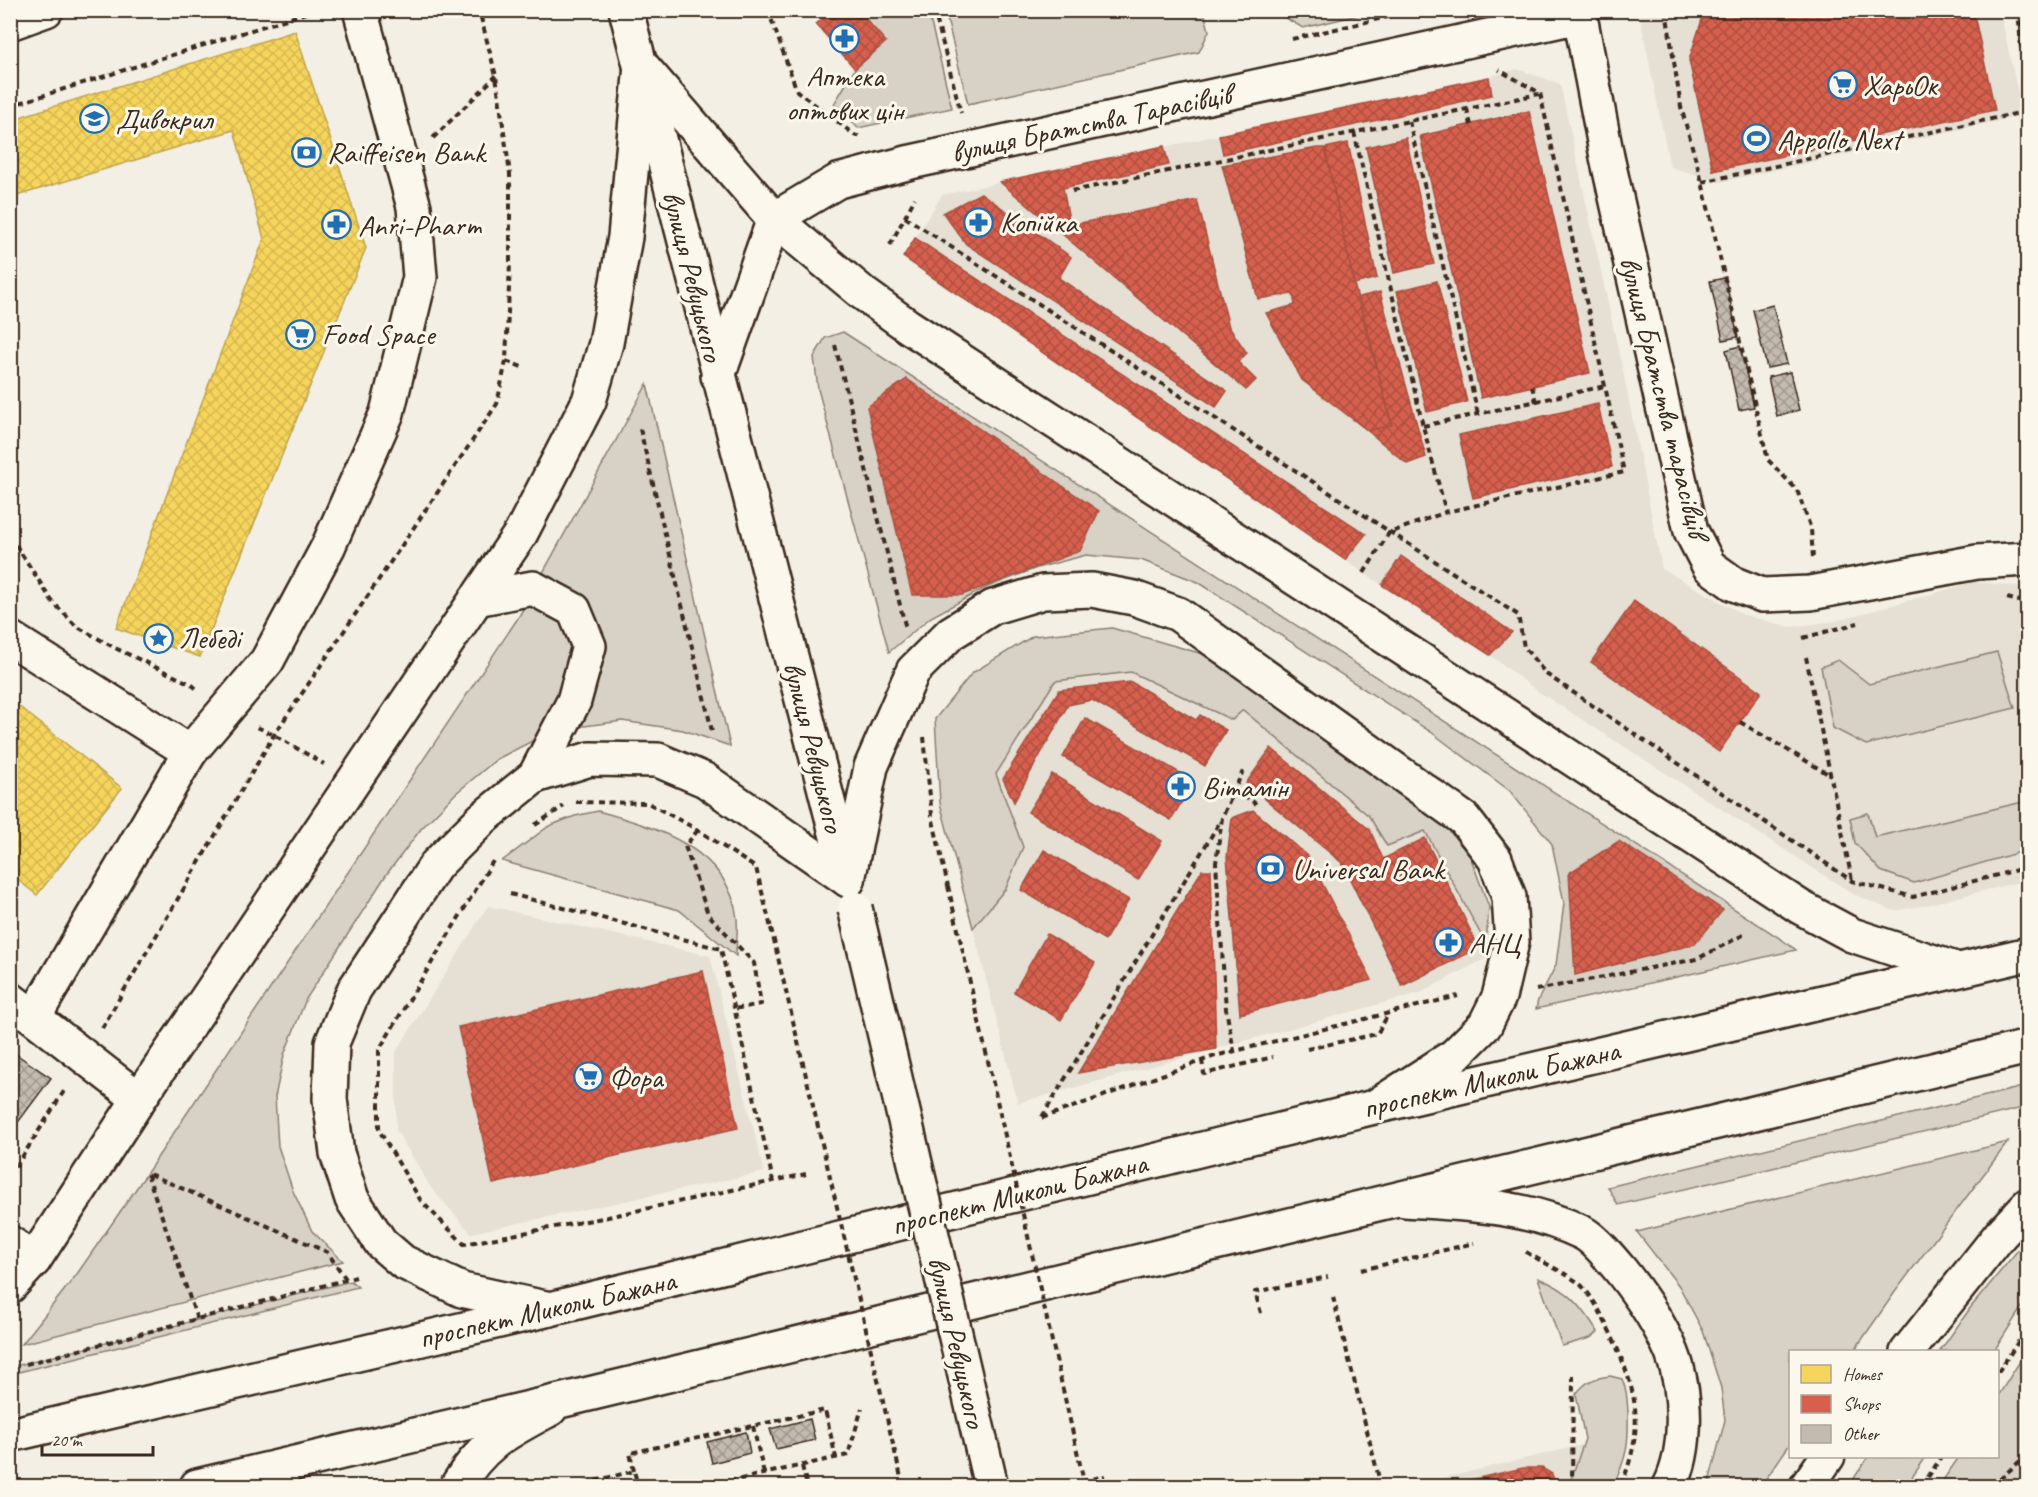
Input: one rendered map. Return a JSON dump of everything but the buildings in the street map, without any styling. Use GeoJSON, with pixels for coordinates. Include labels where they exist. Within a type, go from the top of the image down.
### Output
{"type":"FeatureCollection","features":[{"type":"Feature","properties":{"kind":"main road"},"geometry":{"type":"LineString","coordinates":[[139,1100],[22,1008],[190,752],[267,661],[328,547],[387,413],[420,277],[414,207],[360,10]]}},
{"type":"Feature","properties":{"kind":"main road","name":"вулиця Ревуцького"},"geometry":{"type":"LineString","coordinates":[[626,10],[851,894],[992,1486]]}},
{"type":"Feature","properties":{"kind":"main road","name":"вулиця Братства Тарасівців"},"geometry":{"type":"LineString","coordinates":[[774,219],[838,181],[877,170],[1581,13]]}},
{"type":"Feature","properties":{"kind":"main road","name":"вулиця Братства тарасівців"},"geometry":{"type":"LineString","coordinates":[[1581,13],[1607,157],[1691,531],[1709,566],[1734,584],[1762,595],[1810,593],[1977,562],[2028,559]]}},
{"type":"Feature","properties":{"kind":"main road"},"geometry":{"type":"LineString","coordinates":[[640,65],[774,219],[864,294],[908,326],[1800,907],[1852,936],[1958,970]]}},
{"type":"Feature","properties":{"kind":"main road"},"geometry":{"type":"LineString","coordinates":[[10,1286],[22,1251],[139,1100],[521,532],[589,401],[606,343],[625,237],[640,65]]}},
{"type":"Feature","properties":{"kind":"main road"},"geometry":{"type":"LineString","coordinates":[[718,376],[774,219]]}},
{"type":"Feature","properties":{"kind":"main road"},"geometry":{"type":"LineString","coordinates":[[476,599],[533,588],[574,610],[589,646],[574,701],[535,776]]}},
{"type":"Feature","properties":{"kind":"main road"},"geometry":{"type":"LineString","coordinates":[[550,1309],[462,1290],[403,1262],[381,1243],[352,1199],[337,1153],[330,1099],[332,1043],[354,990],[436,865],[483,818],[535,776],[590,759],[658,760],[705,780],[851,894],[871,767],[913,671],[951,633],[993,607],[1043,592],[1092,590],[1134,598],[1178,614],[1464,819],[1495,859],[1509,897],[1512,942],[1499,997],[1485,1024],[1455,1055],[1374,1107]]}},
{"type":"Feature","properties":{"kind":"main road"},"geometry":{"type":"LineString","coordinates":[[10,638],[190,752]]}},
{"type":"Feature","properties":{"kind":"main road","name":"проспект Миколи Бажана"},"geometry":{"type":"LineString","coordinates":[[10,1435],[550,1309],[1374,1107],[2028,954]]}},
{"type":"Feature","properties":{"kind":"main road"},"geometry":{"type":"LineString","coordinates":[[197,1486],[568,1399],[2028,1047]]}},
{"type":"Feature","properties":{"kind":"main road"},"geometry":{"type":"LineString","coordinates":[[1392,1199],[1498,1206],[1546,1218],[1586,1235],[1615,1263],[1640,1295],[1672,1353],[1681,1388],[1683,1439],[1671,1486]]}},
{"type":"Feature","properties":{"kind":"main road"},"geometry":{"type":"LineString","coordinates":[[1909,1350],[2000,1235],[2028,1205]]}},
{"type":"Feature","properties":{"kind":"main road"},"geometry":{"type":"LineString","coordinates":[[457,1486],[470,1464],[501,1435],[568,1399]]}},
{"type":"Feature","properties":{"kind":"main road"},"geometry":{"type":"LineString","coordinates":[[1807,1486],[1827,1458]]}},
{"type":"Feature","properties":{"kind":"path"},"geometry":{"type":"LineString","coordinates":[[10,106],[315,10]]}},
{"type":"Feature","properties":{"kind":"path"},"geometry":{"type":"LineString","coordinates":[[10,1176],[85,1057],[274,735],[497,404],[506,361],[510,262],[510,174],[496,76],[479,10]]}},
{"type":"Feature","properties":{"kind":"path"},"geometry":{"type":"LineString","coordinates":[[768,10],[797,91],[856,136]]}},
{"type":"Feature","properties":{"kind":"path"},"geometry":{"type":"LineString","coordinates":[[934,10],[961,113]]}},
{"type":"Feature","properties":{"kind":"path"},"geometry":{"type":"LineString","coordinates":[[1666,10],[1681,107],[1702,182],[1768,460],[1797,490],[1811,529],[1813,564]]}},
{"type":"Feature","properties":{"kind":"path"},"geometry":{"type":"LineString","coordinates":[[2018,10],[2028,97]]}},
{"type":"Feature","properties":{"kind":"path"},"geometry":{"type":"LineString","coordinates":[[2020,27],[2028,19]]}},
{"type":"Feature","properties":{"kind":"path"},"geometry":{"type":"LineString","coordinates":[[1364,573],[1389,532],[1446,512],[1624,472],[1540,93],[1494,67]]}},
{"type":"Feature","properties":{"kind":"path"},"geometry":{"type":"LineString","coordinates":[[403,168],[496,76]]}},
{"type":"Feature","properties":{"kind":"path"},"geometry":{"type":"LineString","coordinates":[[1072,191],[1540,93]]}},
{"type":"Feature","properties":{"kind":"path"},"geometry":{"type":"LineString","coordinates":[[1467,109],[1471,125]]}},
{"type":"Feature","properties":{"kind":"path"},"geometry":{"type":"LineString","coordinates":[[1702,182],[2028,111]]}},
{"type":"Feature","properties":{"kind":"path"},"geometry":{"type":"LineString","coordinates":[[1409,121],[1478,414]]}},
{"type":"Feature","properties":{"kind":"path"},"geometry":{"type":"LineString","coordinates":[[1354,132],[1423,426],[1446,512]]}},
{"type":"Feature","properties":{"kind":"path"},"geometry":{"type":"LineString","coordinates":[[890,245],[918,192]]}},
{"type":"Feature","properties":{"kind":"path"},"geometry":{"type":"LineString","coordinates":[[905,218],[1518,615],[1524,647],[1546,674],[1852,881],[1912,897],[2028,867]]}},
{"type":"Feature","properties":{"kind":"path"},"geometry":{"type":"LineString","coordinates":[[835,345],[909,640],[913,671]]}},
{"type":"Feature","properties":{"kind":"path"},"geometry":{"type":"LineString","coordinates":[[506,361],[522,367]]}},
{"type":"Feature","properties":{"kind":"path"},"geometry":{"type":"LineString","coordinates":[[1532,386],[1536,402]]}},
{"type":"Feature","properties":{"kind":"path"},"geometry":{"type":"LineString","coordinates":[[1423,426],[1605,386]]}},
{"type":"Feature","properties":{"kind":"path"},"geometry":{"type":"LineString","coordinates":[[640,429],[712,731]]}},
{"type":"Feature","properties":{"kind":"path"},"geometry":{"type":"LineString","coordinates":[[10,536],[52,601],[76,626],[115,648],[191,684]]}},
{"type":"Feature","properties":{"kind":"path"},"geometry":{"type":"LineString","coordinates":[[1806,657],[1852,881]]}},
{"type":"Feature","properties":{"kind":"path"},"geometry":{"type":"LineString","coordinates":[[1740,722],[1830,775]]}},
{"type":"Feature","properties":{"kind":"path"},"geometry":{"type":"LineString","coordinates":[[924,730],[932,816],[1085,1486]]}},
{"type":"Feature","properties":{"kind":"path"},"geometry":{"type":"LineString","coordinates":[[274,735],[325,765]]}},
{"type":"Feature","properties":{"kind":"path"},"geometry":{"type":"LineString","coordinates":[[1243,771],[1222,818],[1042,1118],[1234,1051],[1471,993],[1499,997],[1697,959],[1747,933]]}},
{"type":"Feature","properties":{"kind":"path"},"geometry":{"type":"LineString","coordinates":[[1235,789],[1256,804]]}},
{"type":"Feature","properties":{"kind":"path"},"geometry":{"type":"LineString","coordinates":[[531,828],[570,802],[648,803],[698,830],[756,868],[903,1486]]}},
{"type":"Feature","properties":{"kind":"path"},"geometry":{"type":"LineString","coordinates":[[1222,818],[1216,863],[1226,1009],[1234,1051]]}},
{"type":"Feature","properties":{"kind":"path"},"geometry":{"type":"LineString","coordinates":[[698,830],[685,846],[708,914],[754,963],[761,1004],[734,1009]]}},
{"type":"Feature","properties":{"kind":"path"},"geometry":{"type":"LineString","coordinates":[[495,857],[379,1050],[380,1130],[422,1202],[464,1244],[608,1217],[806,1174]]}},
{"type":"Feature","properties":{"kind":"path"},"geometry":{"type":"LineString","coordinates":[[510,894],[721,949],[773,1181]]}},
{"type":"Feature","properties":{"kind":"path"},"geometry":{"type":"LineString","coordinates":[[1307,1049],[1377,1034],[1388,1014]]}},
{"type":"Feature","properties":{"kind":"path"},"geometry":{"type":"LineString","coordinates":[[1201,1061],[1203,1074],[1273,1057]]}},
{"type":"Feature","properties":{"kind":"path"},"geometry":{"type":"LineString","coordinates":[[197,1319],[147,1173],[327,1252],[346,1280]]}},
{"type":"Feature","properties":{"kind":"path"},"geometry":{"type":"LineString","coordinates":[[1360,1270],[1474,1243],[1484,1244]]}},
{"type":"Feature","properties":{"kind":"path"},"geometry":{"type":"LineString","coordinates":[[1524,1251],[1581,1285],[1599,1310],[1624,1363],[1635,1398],[1637,1425],[1633,1450],[1621,1486]]}},
{"type":"Feature","properties":{"kind":"path"},"geometry":{"type":"LineString","coordinates":[[26,1364],[356,1277]]}},
{"type":"Feature","properties":{"kind":"path"},"geometry":{"type":"LineString","coordinates":[[1261,1313],[1255,1292],[1328,1277]]}},
{"type":"Feature","properties":{"kind":"path"},"geometry":{"type":"LineString","coordinates":[[1333,1297],[1381,1486]]}},
{"type":"Feature","properties":{"kind":"path"},"geometry":{"type":"LineString","coordinates":[[1999,1370],[2028,1327]]}},
{"type":"Feature","properties":{"kind":"path"},"geometry":{"type":"LineString","coordinates":[[1572,1486],[1573,1377]]}},
{"type":"Feature","properties":{"kind":"path"},"geometry":{"type":"LineString","coordinates":[[710,1486],[848,1455],[862,1408]]}},
{"type":"Feature","properties":{"kind":"path"},"geometry":{"type":"LineString","coordinates":[[638,1486],[630,1453],[825,1410],[836,1458]]}},
{"type":"Feature","properties":{"kind":"path"},"geometry":{"type":"LineString","coordinates":[[753,1426],[764,1474]]}},
{"type":"Feature","properties":{"kind":"path"},"geometry":{"type":"LineString","coordinates":[[1992,1486],[2028,1454]]}},
{"type":"Feature","properties":{"kind":"path"},"geometry":{"type":"LineString","coordinates":[[1922,1486],[1941,1458]]}},
{"type":"Feature","properties":{"kind":"path"},"geometry":{"type":"LineString","coordinates":[[802,1466],[807,1486]]}},
{"type":"Feature","properties":{"kind":"path"},"geometry":{"type":"LineString","coordinates":[[575,1486],[634,1471]]}},
{"type":"Feature","properties":{"kind":"path"},"geometry":{"type":"LineString","coordinates":[[1062,1486],[1105,1476]]}},
{"type":"Feature","properties":{"kind":"shaded area"},"geometry":{"type":"Polygon","coordinates":[[[1281,10],[1376,11],[1303,28],[1282,16],[1281,10]]]}},
{"type":"Feature","properties":{"kind":"shaded area"},"geometry":{"type":"Polygon","coordinates":[[[858,11],[928,11],[952,108],[858,128],[834,104],[855,69],[885,42],[858,11]]]}},
{"type":"Feature","properties":{"kind":"shaded area"},"geometry":{"type":"Polygon","coordinates":[[[945,11],[1204,11],[1209,31],[1199,52],[968,104],[945,11]]]}},
{"type":"Feature","properties":{"kind":"shaded area","name":"ХарьОк"},"geometry":{"type":"Polygon","coordinates":[[[1639,11],[2000,11],[2018,94],[2027,92],[2027,162],[2016,117],[1720,182],[1670,167],[1639,11]]]}},
{"type":"Feature","properties":{"kind":"shaded area"},"geometry":{"type":"Polygon","coordinates":[[[1517,69],[1560,84],[1624,376],[1662,569],[1744,615],[1790,627],[1836,621],[1975,582],[2023,587],[2028,591],[2027,880],[1894,911],[1855,895],[1536,690],[1490,655],[1364,573],[903,257],[942,195],[1489,77],[1517,69]]]}},
{"type":"Feature","properties":{"kind":"shaded area"},"geometry":{"type":"Polygon","coordinates":[[[843,332],[1796,950],[1536,1009],[1538,1000],[1556,965],[1564,903],[1552,844],[1510,791],[1431,732],[1198,582],[1141,560],[1086,555],[1037,568],[985,588],[931,617],[889,652],[818,389],[814,357],[825,338],[843,332]]]}},
{"type":"Feature","properties":{"kind":"shaded area"},"geometry":{"type":"Polygon","coordinates":[[[647,384],[730,746],[683,730],[622,721],[554,730],[497,759],[455,794],[421,829],[386,875],[306,999],[284,1055],[275,1097],[278,1146],[293,1191],[312,1231],[343,1261],[22,1344],[77,1274],[147,1173],[518,618],[647,384]]]}},
{"type":"Feature","properties":{"kind":"shaded area"},"geometry":{"type":"Polygon","coordinates":[[[1112,628],[1203,654],[1442,822],[1470,856],[1489,907],[1486,944],[1425,831],[1387,846],[1369,816],[1243,710],[1232,720],[1131,672],[1055,681],[996,774],[1023,847],[1006,888],[973,928],[940,803],[935,719],[972,673],[1033,636],[1112,628]]]}},
{"type":"Feature","properties":{"kind":"shaded area"},"geometry":{"type":"Polygon","coordinates":[[[1997,652],[2015,708],[1866,745],[1833,728],[1821,667],[1838,660],[1869,684],[1997,652]]]}},
{"type":"Feature","properties":{"kind":"shaded area"},"geometry":{"type":"Polygon","coordinates":[[[1131,672],[1232,720],[1242,709],[1369,816],[1387,846],[1425,831],[1486,944],[1490,956],[1420,993],[1018,1103],[973,928],[1006,888],[1023,847],[996,775],[1055,681],[1131,672]]]}},
{"type":"Feature","properties":{"kind":"shaded area"},"geometry":{"type":"Polygon","coordinates":[[[2027,801],[2027,850],[1914,883],[1881,871],[1855,843],[1850,818],[1868,813],[1875,837],[2027,801]]]}},
{"type":"Feature","properties":{"kind":"shaded area"},"geometry":{"type":"Polygon","coordinates":[[[598,811],[665,834],[705,858],[720,875],[731,895],[737,919],[736,956],[679,910],[502,861],[549,826],[575,816],[598,811]]]}},
{"type":"Feature","properties":{"kind":"shaded area"},"geometry":{"type":"Polygon","coordinates":[[[488,906],[710,956],[764,1172],[471,1233],[432,1189],[396,1130],[396,1052],[488,906]]]}},
{"type":"Feature","properties":{"kind":"shaded area"},"geometry":{"type":"Polygon","coordinates":[[[2027,1086],[2027,1107],[1618,1205],[1608,1187],[2027,1086]]]}},
{"type":"Feature","properties":{"kind":"shaded area"},"geometry":{"type":"Polygon","coordinates":[[[2008,1142],[1895,1292],[1855,1350],[1789,1350],[1789,1445],[1761,1486],[1708,1486],[1725,1420],[1721,1388],[1703,1331],[1679,1286],[1637,1232],[2008,1142]]]}},
{"type":"Feature","properties":{"kind":"shaded area"},"geometry":{"type":"Polygon","coordinates":[[[2027,1239],[2027,1299],[1995,1350],[1941,1350],[1971,1307],[2027,1239]]]}},
{"type":"Feature","properties":{"kind":"shaded area"},"geometry":{"type":"Polygon","coordinates":[[[1538,1278],[1573,1299],[1598,1332],[1590,1338],[1562,1346],[1538,1278]]]}},
{"type":"Feature","properties":{"kind":"shaded area"},"geometry":{"type":"Polygon","coordinates":[[[351,1281],[358,1287],[11,1374],[11,1367],[351,1281]]]}},
{"type":"Feature","properties":{"kind":"shaded area"},"geometry":{"type":"Polygon","coordinates":[[[2027,1350],[2027,1486],[1939,1486],[1958,1458],[1999,1458],[1999,1394],[2027,1350]]]}},
{"type":"Feature","properties":{"kind":"shaded area"},"geometry":{"type":"Polygon","coordinates":[[[1610,1376],[1622,1379],[1626,1395],[1628,1433],[1621,1467],[1613,1486],[1570,1486],[1585,1439],[1576,1394],[1591,1381],[1610,1376]]]}},
{"type":"Feature","properties":{"kind":"shaded area"},"geometry":{"type":"Polygon","coordinates":[[[1591,1443],[1602,1486],[1410,1486],[1591,1443]]]}},
{"type":"Feature","properties":{"kind":"shaded area"},"geometry":{"type":"Polygon","coordinates":[[[1867,1458],[1925,1458],[1906,1486],[1849,1486],[1867,1458]]]}},
{"type":"Feature","properties":{"kind":"place","name":"Аптека оптових цін"},"geometry":{"type":"Point","coordinates":[845,39]}},
{"type":"Feature","properties":{"kind":"place","name":"ХарьОк"},"geometry":{"type":"Point","coordinates":[1842,85]}},
{"type":"Feature","properties":{"kind":"place","name":"Дивокрил"},"geometry":{"type":"Point","coordinates":[95,119]}},
{"type":"Feature","properties":{"kind":"place","name":"Appollo Next"},"geometry":{"type":"Point","coordinates":[1756,139]}},
{"type":"Feature","properties":{"kind":"place","name":"Raiffeisen Bank"},"geometry":{"type":"Point","coordinates":[306,152]}},
{"type":"Feature","properties":{"kind":"place","name":"Копійка"},"geometry":{"type":"Point","coordinates":[979,222]}},
{"type":"Feature","properties":{"kind":"place","name":"Anri-Pharm"},"geometry":{"type":"Point","coordinates":[337,225]}},
{"type":"Feature","properties":{"kind":"place","name":"Food Space"},"geometry":{"type":"Point","coordinates":[301,334]}},
{"type":"Feature","properties":{"kind":"place","name":"Лебеді"},"geometry":{"type":"Point","coordinates":[158,638]}},
{"type":"Feature","properties":{"kind":"place","name":"Вітамін"},"geometry":{"type":"Point","coordinates":[1181,787]}},
{"type":"Feature","properties":{"kind":"place","name":"Universal Bank"},"geometry":{"type":"Point","coordinates":[1271,869]}},
{"type":"Feature","properties":{"kind":"place","name":"АНЦ"},"geometry":{"type":"Point","coordinates":[1448,943]}},
{"type":"Feature","properties":{"kind":"place","name":"Фора"},"geometry":{"type":"Point","coordinates":[588,1077]}}]}
